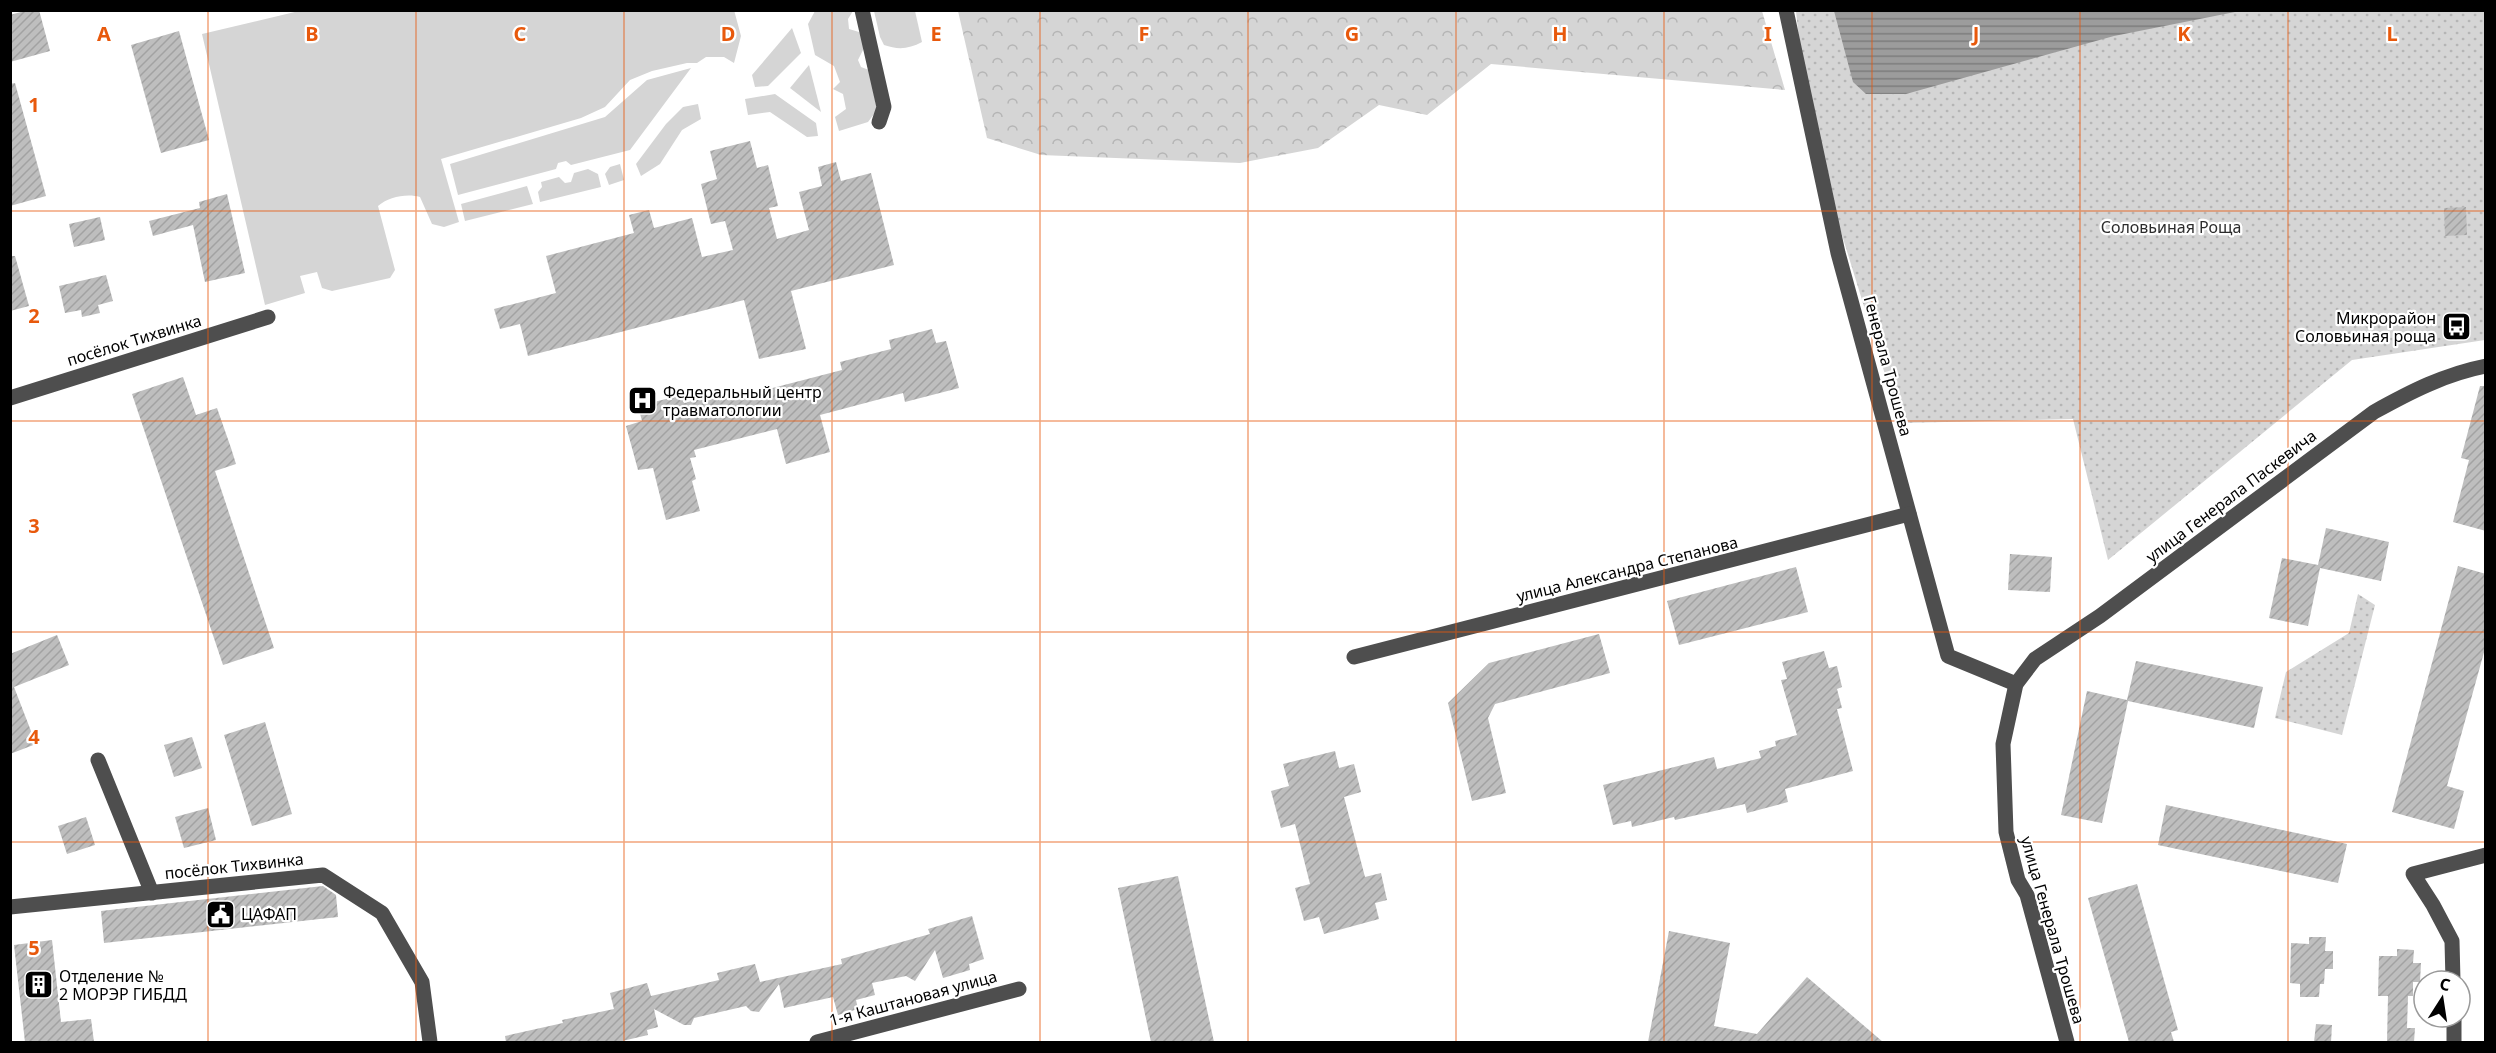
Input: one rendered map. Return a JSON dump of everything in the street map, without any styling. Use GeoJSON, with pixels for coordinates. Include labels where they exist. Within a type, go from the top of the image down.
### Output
{"type":"FeatureCollection","features":[{"type":"Feature","properties":{"kind":"street"},"geometry":{"type":"LineString","coordinates":[[862,10],[884,107],[879,122]]}},
{"type":"Feature","properties":{"kind":"street","name":"Генерала Трошева"},"geometry":{"type":"LineString","coordinates":[[1786,10],[1838,253],[1948,656],[2016,684]]}},
{"type":"Feature","properties":{"kind":"street","name":"посёлок Тихвинка"},"geometry":{"type":"LineString","coordinates":[[10,398],[268,317]]}},
{"type":"Feature","properties":{"kind":"street","name":"улица Генерала Паскевича"},"geometry":{"type":"LineString","coordinates":[[2016,684],[2035,659],[2100,616],[2374,412],[2416,389],[2464,371],[2486,366]]}},
{"type":"Feature","properties":{"kind":"street","name":"улица Александра Степанова"},"geometry":{"type":"LineString","coordinates":[[1354,657],[1909,514]]}},
{"type":"Feature","properties":{"kind":"street","name":"улица Генерала Трошева"},"geometry":{"type":"LineString","coordinates":[[2016,684],[2003,744],[2006,832],[2018,880],[2027,895],[2067,1042]]}},
{"type":"Feature","properties":{"kind":"street"},"geometry":{"type":"LineString","coordinates":[[98,760],[152,893]]}},
{"type":"Feature","properties":{"kind":"street"},"geometry":{"type":"LineString","coordinates":[[2453,969],[2452,941],[2413,874],[2486,855]]}},
{"type":"Feature","properties":{"kind":"street","name":"посёлок Тихвинка"},"geometry":{"type":"LineString","coordinates":[[10,907],[323,875],[382,913],[422,982],[430,1042]]}},
{"type":"Feature","properties":{"kind":"street","name":"1-я Каштановая улица"},"geometry":{"type":"LineString","coordinates":[[817,1042],[1018,989]]}},
{"type":"Feature","properties":{"kind":"green space"},"geometry":{"type":"Polygon","coordinates":[[[734,10],[741,36],[734,63],[724,57],[706,57],[697,63],[652,71],[630,80],[605,107],[581,118],[441,159],[459,222],[444,227],[432,224],[420,197],[404,196],[387,200],[378,206],[395,270],[390,278],[332,291],[322,288],[317,272],[300,276],[305,293],[265,305],[202,34],[299,11],[734,10]]]}},
{"type":"Feature","properties":{"kind":"green space"},"geometry":{"type":"Polygon","coordinates":[[[815,11],[853,11],[848,19],[849,29],[859,32],[866,44],[858,60],[861,67],[869,70],[877,110],[868,122],[839,131],[835,117],[846,109],[843,94],[833,89],[840,82],[834,66],[815,55],[808,24],[815,11]]]}},
{"type":"Feature","properties":{"kind":"green space"},"geometry":{"type":"Polygon","coordinates":[[[874,11],[915,11],[922,42],[903,48],[884,45],[874,11]]]}},
{"type":"Feature","properties":{"kind":"green space"},"geometry":{"type":"Polygon","coordinates":[[[958,11],[1762,11],[1785,90],[1491,64],[1427,115],[1379,105],[1318,148],[1240,163],[1041,155],[987,138],[958,11]]]}},
{"type":"Feature","properties":{"kind":"green space","name":"Соловьиная Роща"},"geometry":{"type":"Polygon","coordinates":[[[1796,11],[2485,11],[2485,340],[2352,360],[2108,560],[2073,419],[1900,423],[1808,125],[1796,11]]]}},
{"type":"Feature","properties":{"kind":"green space"},"geometry":{"type":"Polygon","coordinates":[[[792,28],[801,53],[768,86],[755,87],[752,75],[792,28]]]}},
{"type":"Feature","properties":{"kind":"green space"},"geometry":{"type":"Polygon","coordinates":[[[809,65],[821,112],[790,88],[809,65]]]}},
{"type":"Feature","properties":{"kind":"green space"},"geometry":{"type":"Polygon","coordinates":[[[691,68],[630,150],[571,165],[566,161],[558,163],[556,169],[458,195],[450,164],[605,117],[647,80],[691,68]]]}},
{"type":"Feature","properties":{"kind":"green space"},"geometry":{"type":"Polygon","coordinates":[[[775,94],[816,123],[818,136],[807,137],[770,112],[748,115],[745,99],[775,94]]]}},
{"type":"Feature","properties":{"kind":"green space"},"geometry":{"type":"Polygon","coordinates":[[[698,104],[701,119],[682,130],[660,164],[641,176],[636,164],[666,124],[683,107],[698,104]]]}},
{"type":"Feature","properties":{"kind":"green space"},"geometry":{"type":"Polygon","coordinates":[[[620,164],[624,180],[609,185],[605,174],[610,167],[620,164]]]}},
{"type":"Feature","properties":{"kind":"green space"},"geometry":{"type":"Polygon","coordinates":[[[588,169],[598,174],[601,187],[540,202],[538,192],[542,187],[541,182],[559,177],[565,183],[571,182],[574,173],[588,169]]]}},
{"type":"Feature","properties":{"kind":"green space"},"geometry":{"type":"Polygon","coordinates":[[[527,186],[533,204],[465,221],[461,204],[527,186]]]}},
{"type":"Feature","properties":{"kind":"green space"},"geometry":{"type":"Polygon","coordinates":[[[2358,594],[2375,605],[2342,735],[2275,718],[2286,672],[2349,633],[2358,594]]]}},
{"type":"Feature","properties":{"kind":"shaded area"},"geometry":{"type":"Polygon","coordinates":[[[1834,10],[2240,11],[2114,36],[1906,94],[1866,94],[1853,82],[1834,10]]]}},
{"type":"Feature","properties":{"kind":"building"},"geometry":{"type":"Polygon","coordinates":[[[28,10],[39,10],[50,51],[10,62],[10,15],[28,10]]]}},
{"type":"Feature","properties":{"kind":"building"},"geometry":{"type":"Polygon","coordinates":[[[179,31],[209,140],[161,153],[131,45],[179,31]]]}},
{"type":"Feature","properties":{"kind":"building"},"geometry":{"type":"Polygon","coordinates":[[[15,83],[46,196],[10,206],[10,84],[15,83]]]}},
{"type":"Feature","properties":{"kind":"building"},"geometry":{"type":"Polygon","coordinates":[[[750,141],[757,168],[768,165],[778,206],[769,208],[777,239],[809,230],[799,192],[822,186],[818,167],[836,162],[841,181],[871,173],[894,265],[791,291],[806,349],[759,359],[744,300],[528,356],[520,324],[500,329],[494,309],[556,293],[546,256],[634,233],[629,215],[649,210],[654,228],[692,218],[702,257],[733,250],[725,221],[711,224],[701,184],[717,179],[710,151],[750,141]]]}},
{"type":"Feature","properties":{"kind":"building"},"geometry":{"type":"Polygon","coordinates":[[[227,194],[245,273],[205,282],[193,225],[153,236],[149,221],[200,208],[199,202],[227,194]]]}},
{"type":"Feature","properties":{"kind":"building"},"geometry":{"type":"Polygon","coordinates":[[[2466,207],[2467,235],[2445,236],[2444,208],[2466,207]]]}},
{"type":"Feature","properties":{"kind":"building"},"geometry":{"type":"Polygon","coordinates":[[[100,217],[105,240],[74,247],[69,224],[100,217]]]}},
{"type":"Feature","properties":{"kind":"building"},"geometry":{"type":"Polygon","coordinates":[[[10,256],[15,256],[29,306],[10,311],[10,256]]]}},
{"type":"Feature","properties":{"kind":"building"},"geometry":{"type":"Polygon","coordinates":[[[106,275],[113,301],[98,305],[100,313],[82,317],[81,310],[65,313],[59,286],[106,275]]]}},
{"type":"Feature","properties":{"kind":"building"},"geometry":{"type":"Polygon","coordinates":[[[932,329],[936,343],[946,341],[959,388],[905,402],[903,393],[820,415],[830,452],[786,464],[777,429],[694,450],[696,457],[690,458],[696,479],[692,481],[700,511],[666,520],[653,468],[638,470],[626,426],[642,421],[638,406],[682,395],[684,403],[736,390],[738,397],[842,370],[840,362],[891,349],[889,340],[932,329]]]}},
{"type":"Feature","properties":{"kind":"building"},"geometry":{"type":"Polygon","coordinates":[[[183,377],[196,415],[217,408],[231,448],[236,464],[215,471],[274,648],[223,665],[132,394],[183,377]]]}},
{"type":"Feature","properties":{"kind":"building"},"geometry":{"type":"Polygon","coordinates":[[[2480,386],[2486,386],[2486,531],[2453,522],[2469,460],[2461,458],[2480,386]]]}},
{"type":"Feature","properties":{"kind":"building"},"geometry":{"type":"Polygon","coordinates":[[[2326,528],[2389,542],[2381,581],[2320,568],[2308,626],[2269,618],[2282,558],[2318,565],[2326,528]]]}},
{"type":"Feature","properties":{"kind":"building"},"geometry":{"type":"Polygon","coordinates":[[[2010,554],[2052,557],[2050,592],[2008,590],[2010,554]]]}},
{"type":"Feature","properties":{"kind":"building"},"geometry":{"type":"Polygon","coordinates":[[[2458,566],[2486,574],[2486,645],[2447,786],[2464,791],[2454,829],[2392,812],[2458,566]]]}},
{"type":"Feature","properties":{"kind":"building"},"geometry":{"type":"Polygon","coordinates":[[[1796,567],[1808,612],[1679,645],[1667,601],[1796,567]]]}},
{"type":"Feature","properties":{"kind":"building"},"geometry":{"type":"Polygon","coordinates":[[[1599,634],[1610,673],[1495,704],[1488,718],[1506,793],[1472,801],[1448,703],[1489,663],[1599,634]]]}},
{"type":"Feature","properties":{"kind":"building"},"geometry":{"type":"Polygon","coordinates":[[[57,635],[69,665],[14,687],[36,744],[10,754],[10,654],[57,635]]]}},
{"type":"Feature","properties":{"kind":"building"},"geometry":{"type":"Polygon","coordinates":[[[1824,651],[1829,668],[1837,666],[1842,687],[1837,689],[1842,708],[1837,709],[1853,771],[1785,789],[1788,802],[1747,813],[1745,804],[1632,827],[1631,821],[1613,825],[1603,785],[1714,757],[1717,769],[1761,758],[1759,751],[1776,746],[1775,741],[1797,735],[1781,680],[1787,679],[1782,662],[1824,651]]]}},
{"type":"Feature","properties":{"kind":"building"},"geometry":{"type":"Polygon","coordinates":[[[2136,661],[2263,687],[2254,728],[2128,701],[2102,823],[2061,815],[2087,691],[2127,700],[2136,661]]]}},
{"type":"Feature","properties":{"kind":"building"},"geometry":{"type":"Polygon","coordinates":[[[265,722],[292,814],[252,826],[224,735],[265,722]]]}},
{"type":"Feature","properties":{"kind":"building"},"geometry":{"type":"Polygon","coordinates":[[[192,737],[202,768],[174,777],[164,745],[192,737]]]}},
{"type":"Feature","properties":{"kind":"building"},"geometry":{"type":"Polygon","coordinates":[[[1335,751],[1339,768],[1354,764],[1361,792],[1344,797],[1365,877],[1381,873],[1387,900],[1375,903],[1379,919],[1324,934],[1319,917],[1304,921],[1295,888],[1310,884],[1295,824],[1281,828],[1271,791],[1289,786],[1283,764],[1335,751]]]}},
{"type":"Feature","properties":{"kind":"building"},"geometry":{"type":"Polygon","coordinates":[[[2166,805],[2347,844],[2338,883],[2158,845],[2166,805]]]}},
{"type":"Feature","properties":{"kind":"building"},"geometry":{"type":"Polygon","coordinates":[[[208,808],[216,840],[184,848],[175,817],[208,808]]]}},
{"type":"Feature","properties":{"kind":"building"},"geometry":{"type":"Polygon","coordinates":[[[86,817],[95,845],[67,854],[58,826],[86,817]]]}},
{"type":"Feature","properties":{"kind":"building"},"geometry":{"type":"Polygon","coordinates":[[[1178,876],[1214,1042],[1151,1042],[1118,888],[1178,876]]]}},
{"type":"Feature","properties":{"kind":"building"},"geometry":{"type":"Polygon","coordinates":[[[2137,884],[2178,1030],[2171,1032],[2174,1042],[2129,1042],[2088,898],[2137,884]]]}},
{"type":"Feature","properties":{"kind":"building","name":"ЦАФАП"},"geometry":{"type":"Polygon","coordinates":[[[323,886],[336,895],[338,917],[104,943],[101,911],[323,886]]]}},
{"type":"Feature","properties":{"kind":"building"},"geometry":{"type":"Polygon","coordinates":[[[972,916],[984,959],[969,964],[970,970],[943,978],[935,950],[915,981],[906,976],[872,983],[875,995],[856,1000],[858,1009],[838,1015],[833,997],[784,1008],[779,984],[759,1012],[751,1011],[746,1006],[694,1018],[691,1025],[684,1025],[654,1009],[658,1027],[647,1030],[648,1035],[618,1042],[506,1042],[505,1036],[563,1023],[562,1020],[614,1009],[610,993],[647,983],[651,996],[719,980],[717,973],[755,964],[760,982],[842,964],[841,959],[930,934],[928,929],[972,916]]]}},
{"type":"Feature","properties":{"kind":"building"},"geometry":{"type":"Polygon","coordinates":[[[1669,931],[1730,943],[1714,1026],[1757,1034],[1807,977],[1883,1042],[1648,1042],[1669,931]]]}},
{"type":"Feature","properties":{"kind":"building"},"geometry":{"type":"Polygon","coordinates":[[[2309,937],[2326,937],[2325,951],[2333,951],[2333,969],[2325,969],[2324,984],[2320,984],[2319,997],[2300,997],[2300,984],[2290,983],[2291,943],[2309,944],[2309,937]]]}},
{"type":"Feature","properties":{"kind":"building","name":"Отделение № 2 МОРЭР ГИБДД"},"geometry":{"type":"Polygon","coordinates":[[[52,940],[61,1022],[91,1019],[94,1042],[25,1042],[14,945],[52,940]]]}},
{"type":"Feature","properties":{"kind":"building"},"geometry":{"type":"Polygon","coordinates":[[[2397,949],[2414,950],[2413,963],[2421,963],[2421,969],[2412,969],[2412,996],[2408,996],[2407,1028],[2415,1029],[2414,1042],[2387,1042],[2388,996],[2378,996],[2379,956],[2397,956],[2397,949]]]}},
{"type":"Feature","properties":{"kind":"building"},"geometry":{"type":"Polygon","coordinates":[[[2316,1024],[2332,1025],[2331,1042],[2314,1042],[2316,1024]]]}},
{"type":"Feature","properties":{"kind":"place","name":"Микрорайон Соловьиная роща"},"geometry":{"type":"Point","coordinates":[2457,327]}},
{"type":"Feature","properties":{"kind":"place","name":"Федеральный центр травматологии"},"geometry":{"type":"Point","coordinates":[642,401]}},
{"type":"Feature","properties":{"kind":"place","name":"ЦАФАП"},"geometry":{"type":"Point","coordinates":[220,914]}},
{"type":"Feature","properties":{"kind":"place","name":"Отделение № 2 МОРЭР ГИБДД"},"geometry":{"type":"Point","coordinates":[38,985]}}]}
